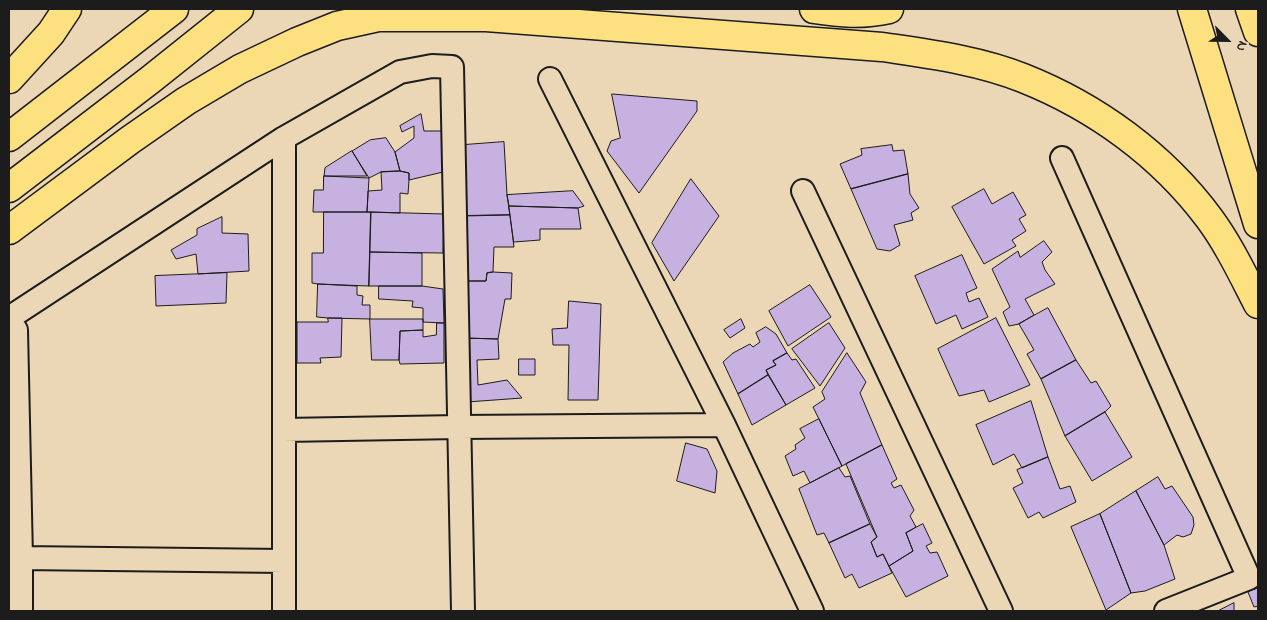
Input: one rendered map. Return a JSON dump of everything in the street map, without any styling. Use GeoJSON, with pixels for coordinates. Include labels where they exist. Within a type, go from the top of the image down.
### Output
{"type":"FeatureCollection","features":[{"type":"Feature","properties":{"kind":"highway"},"geometry":{"type":"LineString","coordinates":[[9,80],[50,33],[67,9]]}},
{"type":"Feature","properties":{"kind":"highway"},"geometry":{"type":"LineString","coordinates":[[9,136],[174,9]]}},
{"type":"Feature","properties":{"kind":"highway"},"geometry":{"type":"LineString","coordinates":[[9,188],[239,9]]}},
{"type":"Feature","properties":{"kind":"highway"},"geometry":{"type":"LineString","coordinates":[[814,9],[841,13],[873,13],[889,9]]}},
{"type":"Feature","properties":{"kind":"highway"},"geometry":{"type":"LineString","coordinates":[[1192,9],[1258,224]]}},
{"type":"Feature","properties":{"kind":"highway"},"geometry":{"type":"LineString","coordinates":[[1250,9],[1258,32]]}},
{"type":"Feature","properties":{"kind":"highway"},"geometry":{"type":"LineString","coordinates":[[9,230],[186,101],[240,69],[297,42],[337,26],[378,17],[486,18],[882,47],[946,56],[1022,77],[1063,96],[1107,121],[1150,154],[1209,218],[1229,249],[1258,304]]}},
{"type":"Feature","properties":{"kind":"street"},"geometry":{"type":"LineString","coordinates":[[21,611],[16,330],[9,319],[284,138],[400,72],[432,66],[452,67],[459,427],[466,611]]}},
{"type":"Feature","properties":{"kind":"street"},"geometry":{"type":"LineString","coordinates":[[550,78],[724,425],[812,611]]}},
{"type":"Feature","properties":{"kind":"street"},"geometry":{"type":"LineString","coordinates":[[284,138],[284,611]]}},
{"type":"Feature","properties":{"kind":"street"},"geometry":{"type":"LineString","coordinates":[[1062,158],[1254,576],[1166,611]]}},
{"type":"Feature","properties":{"kind":"street"},"geometry":{"type":"LineString","coordinates":[[803,191],[1001,611]]}},
{"type":"Feature","properties":{"kind":"street"},"geometry":{"type":"LineString","coordinates":[[284,430],[724,425]]}},
{"type":"Feature","properties":{"kind":"street"},"geometry":{"type":"LineString","coordinates":[[21,558],[284,561]]}},
{"type":"Feature","properties":{"kind":"building"},"geometry":{"type":"Polygon","coordinates":[[[612,94],[697,101],[697,111],[639,193],[607,151],[611,141],[620,138],[612,94]]]}},
{"type":"Feature","properties":{"kind":"building"},"geometry":{"type":"Polygon","coordinates":[[[421,114],[424,131],[443,131],[443,172],[409,180],[409,173],[400,171],[395,152],[414,138],[414,126],[402,132],[400,126],[421,114]]]}},
{"type":"Feature","properties":{"kind":"building"},"geometry":{"type":"Polygon","coordinates":[[[386,138],[395,152],[400,171],[381,172],[369,178],[352,151],[370,140],[386,138]]]}},
{"type":"Feature","properties":{"kind":"building"},"geometry":{"type":"Polygon","coordinates":[[[504,142],[510,215],[463,216],[464,145],[504,142]]]}},
{"type":"Feature","properties":{"kind":"building"},"geometry":{"type":"Polygon","coordinates":[[[892,145],[893,151],[904,150],[908,174],[851,189],[840,164],[862,155],[861,149],[892,145]]]}},
{"type":"Feature","properties":{"kind":"building"},"geometry":{"type":"Polygon","coordinates":[[[352,151],[367,176],[324,176],[325,168],[352,151]]]}},
{"type":"Feature","properties":{"kind":"building"},"geometry":{"type":"Polygon","coordinates":[[[400,171],[409,173],[409,180],[408,194],[400,193],[400,213],[367,212],[368,191],[382,190],[381,172],[400,171]]]}},
{"type":"Feature","properties":{"kind":"building"},"geometry":{"type":"Polygon","coordinates":[[[908,174],[910,194],[919,208],[911,213],[913,220],[894,225],[900,245],[890,251],[877,249],[851,189],[908,174]]]}},
{"type":"Feature","properties":{"kind":"building"},"geometry":{"type":"Polygon","coordinates":[[[324,176],[369,178],[367,212],[313,212],[314,190],[323,190],[324,176]]]}},
{"type":"Feature","properties":{"kind":"building"},"geometry":{"type":"Polygon","coordinates":[[[691,179],[719,216],[674,281],[652,243],[691,179]]]}},
{"type":"Feature","properties":{"kind":"building"},"geometry":{"type":"Polygon","coordinates":[[[984,189],[992,204],[1013,192],[1026,215],[1019,219],[1026,231],[1012,240],[1016,246],[984,264],[952,207],[984,189]]]}},
{"type":"Feature","properties":{"kind":"building"},"geometry":{"type":"Polygon","coordinates":[[[573,191],[584,206],[578,208],[509,206],[507,195],[573,191]]]}},
{"type":"Feature","properties":{"kind":"building"},"geometry":{"type":"Polygon","coordinates":[[[509,206],[578,208],[581,229],[540,229],[540,240],[514,242],[509,206]]]}},
{"type":"Feature","properties":{"kind":"building"},"geometry":{"type":"Polygon","coordinates":[[[324,212],[371,212],[369,286],[312,283],[312,253],[323,253],[324,212]]]}},
{"type":"Feature","properties":{"kind":"building"},"geometry":{"type":"Polygon","coordinates":[[[371,212],[444,214],[443,253],[370,252],[371,212]]]}},
{"type":"Feature","properties":{"kind":"building"},"geometry":{"type":"Polygon","coordinates":[[[510,215],[514,247],[494,247],[493,272],[487,273],[486,281],[466,281],[463,216],[510,215]]]}},
{"type":"Feature","properties":{"kind":"building"},"geometry":{"type":"Polygon","coordinates":[[[222,217],[222,233],[248,234],[249,271],[198,274],[196,254],[176,259],[171,250],[197,235],[197,229],[222,217]]]}},
{"type":"Feature","properties":{"kind":"building"},"geometry":{"type":"Polygon","coordinates":[[[1044,241],[1052,252],[1042,262],[1055,284],[1025,299],[1034,315],[1019,324],[1009,326],[1003,312],[1010,307],[992,269],[1018,251],[1020,257],[1044,241]]]}},
{"type":"Feature","properties":{"kind":"building"},"geometry":{"type":"Polygon","coordinates":[[[370,252],[422,253],[422,286],[369,286],[370,252]]]}},
{"type":"Feature","properties":{"kind":"building"},"geometry":{"type":"Polygon","coordinates":[[[962,255],[977,288],[966,293],[969,302],[979,298],[988,317],[962,329],[956,315],[936,324],[915,276],[962,255]]]}},
{"type":"Feature","properties":{"kind":"building"},"geometry":{"type":"Polygon","coordinates":[[[227,273],[226,303],[156,306],[155,276],[227,273]]]}},
{"type":"Feature","properties":{"kind":"building"},"geometry":{"type":"Polygon","coordinates":[[[487,273],[512,273],[511,299],[505,299],[498,339],[464,338],[466,281],[486,281],[487,273]]]}},
{"type":"Feature","properties":{"kind":"building"},"geometry":{"type":"Polygon","coordinates":[[[318,284],[357,286],[357,295],[363,296],[362,305],[370,305],[370,319],[317,317],[318,284]]]}},
{"type":"Feature","properties":{"kind":"building"},"geometry":{"type":"Polygon","coordinates":[[[810,285],[831,317],[788,346],[769,311],[810,285]]]}},
{"type":"Feature","properties":{"kind":"building"},"geometry":{"type":"Polygon","coordinates":[[[379,286],[422,286],[443,289],[444,323],[423,322],[423,308],[412,307],[413,301],[379,299],[379,286]]]}},
{"type":"Feature","properties":{"kind":"building"},"geometry":{"type":"Polygon","coordinates":[[[569,301],[601,304],[598,400],[568,400],[569,345],[553,345],[552,329],[567,328],[569,301]]]}},
{"type":"Feature","properties":{"kind":"building"},"geometry":{"type":"Polygon","coordinates":[[[1048,308],[1076,360],[1041,379],[1027,354],[1034,350],[1019,324],[1048,308]]]}},
{"type":"Feature","properties":{"kind":"building"},"geometry":{"type":"Polygon","coordinates":[[[328,318],[342,318],[341,357],[320,358],[321,363],[297,363],[297,322],[328,322],[328,318]]]}},
{"type":"Feature","properties":{"kind":"building"},"geometry":{"type":"Polygon","coordinates":[[[996,318],[1030,385],[989,402],[984,390],[959,396],[938,349],[996,318]]]}},
{"type":"Feature","properties":{"kind":"building"},"geometry":{"type":"Polygon","coordinates":[[[370,319],[423,319],[423,330],[400,331],[399,360],[372,360],[370,319]]]}},
{"type":"Feature","properties":{"kind":"building"},"geometry":{"type":"Polygon","coordinates":[[[741,319],[745,328],[730,338],[724,330],[741,319]]]}},
{"type":"Feature","properties":{"kind":"building"},"geometry":{"type":"Polygon","coordinates":[[[437,323],[444,323],[444,363],[400,364],[400,331],[423,330],[423,337],[436,335],[437,323]]]}},
{"type":"Feature","properties":{"kind":"building"},"geometry":{"type":"Polygon","coordinates":[[[829,323],[845,348],[820,386],[792,349],[829,323]]]}},
{"type":"Feature","properties":{"kind":"building"},"geometry":{"type":"Polygon","coordinates":[[[766,327],[776,334],[787,353],[773,361],[776,365],[766,370],[768,375],[738,394],[723,362],[733,353],[750,344],[753,347],[760,342],[756,333],[766,327]]]}},
{"type":"Feature","properties":{"kind":"building"},"geometry":{"type":"Polygon","coordinates":[[[464,338],[498,339],[499,359],[477,360],[478,385],[507,380],[522,398],[467,402],[464,338]]]}},
{"type":"Feature","properties":{"kind":"building"},"geometry":{"type":"Polygon","coordinates":[[[787,353],[792,360],[796,359],[815,388],[786,405],[766,370],[776,365],[773,361],[787,353]]]}},
{"type":"Feature","properties":{"kind":"building"},"geometry":{"type":"Polygon","coordinates":[[[847,353],[866,382],[860,393],[882,445],[842,466],[813,407],[825,399],[822,392],[847,353]]]}},
{"type":"Feature","properties":{"kind":"building"},"geometry":{"type":"Polygon","coordinates":[[[519,359],[535,359],[535,375],[519,375],[519,359]]]}},
{"type":"Feature","properties":{"kind":"building"},"geometry":{"type":"Polygon","coordinates":[[[1076,360],[1091,383],[1096,381],[1111,406],[1105,412],[1065,436],[1041,379],[1076,360]]]}},
{"type":"Feature","properties":{"kind":"building"},"geometry":{"type":"Polygon","coordinates":[[[768,375],[786,405],[752,425],[738,394],[768,375]]]}},
{"type":"Feature","properties":{"kind":"building"},"geometry":{"type":"Polygon","coordinates":[[[1031,401],[1048,457],[1022,468],[1014,454],[993,465],[976,425],[1031,401]]]}},
{"type":"Feature","properties":{"kind":"building"},"geometry":{"type":"Polygon","coordinates":[[[1105,412],[1132,457],[1092,481],[1065,436],[1105,412]]]}},
{"type":"Feature","properties":{"kind":"building"},"geometry":{"type":"Polygon","coordinates":[[[819,419],[842,466],[810,483],[804,471],[793,476],[785,456],[796,449],[795,445],[805,438],[800,429],[819,419]]]}},
{"type":"Feature","properties":{"kind":"building"},"geometry":{"type":"Polygon","coordinates":[[[686,443],[707,449],[717,471],[715,493],[677,481],[686,443]]]}},
{"type":"Feature","properties":{"kind":"building"},"geometry":{"type":"Polygon","coordinates":[[[882,445],[897,479],[891,483],[894,488],[901,485],[914,510],[910,516],[916,527],[906,533],[913,551],[889,566],[883,554],[877,557],[871,542],[877,537],[846,464],[882,445]]]}},
{"type":"Feature","properties":{"kind":"building"},"geometry":{"type":"Polygon","coordinates":[[[1048,457],[1060,489],[1070,486],[1076,502],[1043,518],[1039,512],[1028,518],[1013,488],[1023,483],[1017,470],[1048,457]]]}},
{"type":"Feature","properties":{"kind":"building"},"geometry":{"type":"Polygon","coordinates":[[[839,468],[845,477],[850,476],[870,524],[829,543],[824,533],[817,535],[799,489],[839,468]]]}},
{"type":"Feature","properties":{"kind":"building"},"geometry":{"type":"Polygon","coordinates":[[[1158,477],[1165,489],[1172,486],[1193,517],[1194,525],[1191,534],[1183,537],[1177,535],[1164,545],[1136,491],[1158,477]]]}},
{"type":"Feature","properties":{"kind":"building"},"geometry":{"type":"Polygon","coordinates":[[[1136,491],[1164,545],[1175,579],[1145,591],[1131,593],[1100,514],[1136,491]]]}},
{"type":"Feature","properties":{"kind":"building"},"geometry":{"type":"Polygon","coordinates":[[[1100,514],[1131,593],[1106,610],[1071,527],[1100,514]]]}},
{"type":"Feature","properties":{"kind":"building"},"geometry":{"type":"Polygon","coordinates":[[[870,524],[877,537],[871,542],[877,557],[883,554],[892,573],[859,588],[852,574],[845,578],[829,543],[870,524]]]}},
{"type":"Feature","properties":{"kind":"building"},"geometry":{"type":"Polygon","coordinates":[[[923,524],[932,543],[926,546],[930,553],[937,552],[948,576],[906,597],[889,566],[913,551],[906,533],[923,524]]]}},
{"type":"Feature","properties":{"kind":"building"},"geometry":{"type":"Polygon","coordinates":[[[1258,588],[1258,606],[1254,607],[1248,592],[1258,588]]]}},
{"type":"Feature","properties":{"kind":"building"},"geometry":{"type":"Polygon","coordinates":[[[1234,603],[1234,611],[1218,611],[1234,603]]]}}]}
